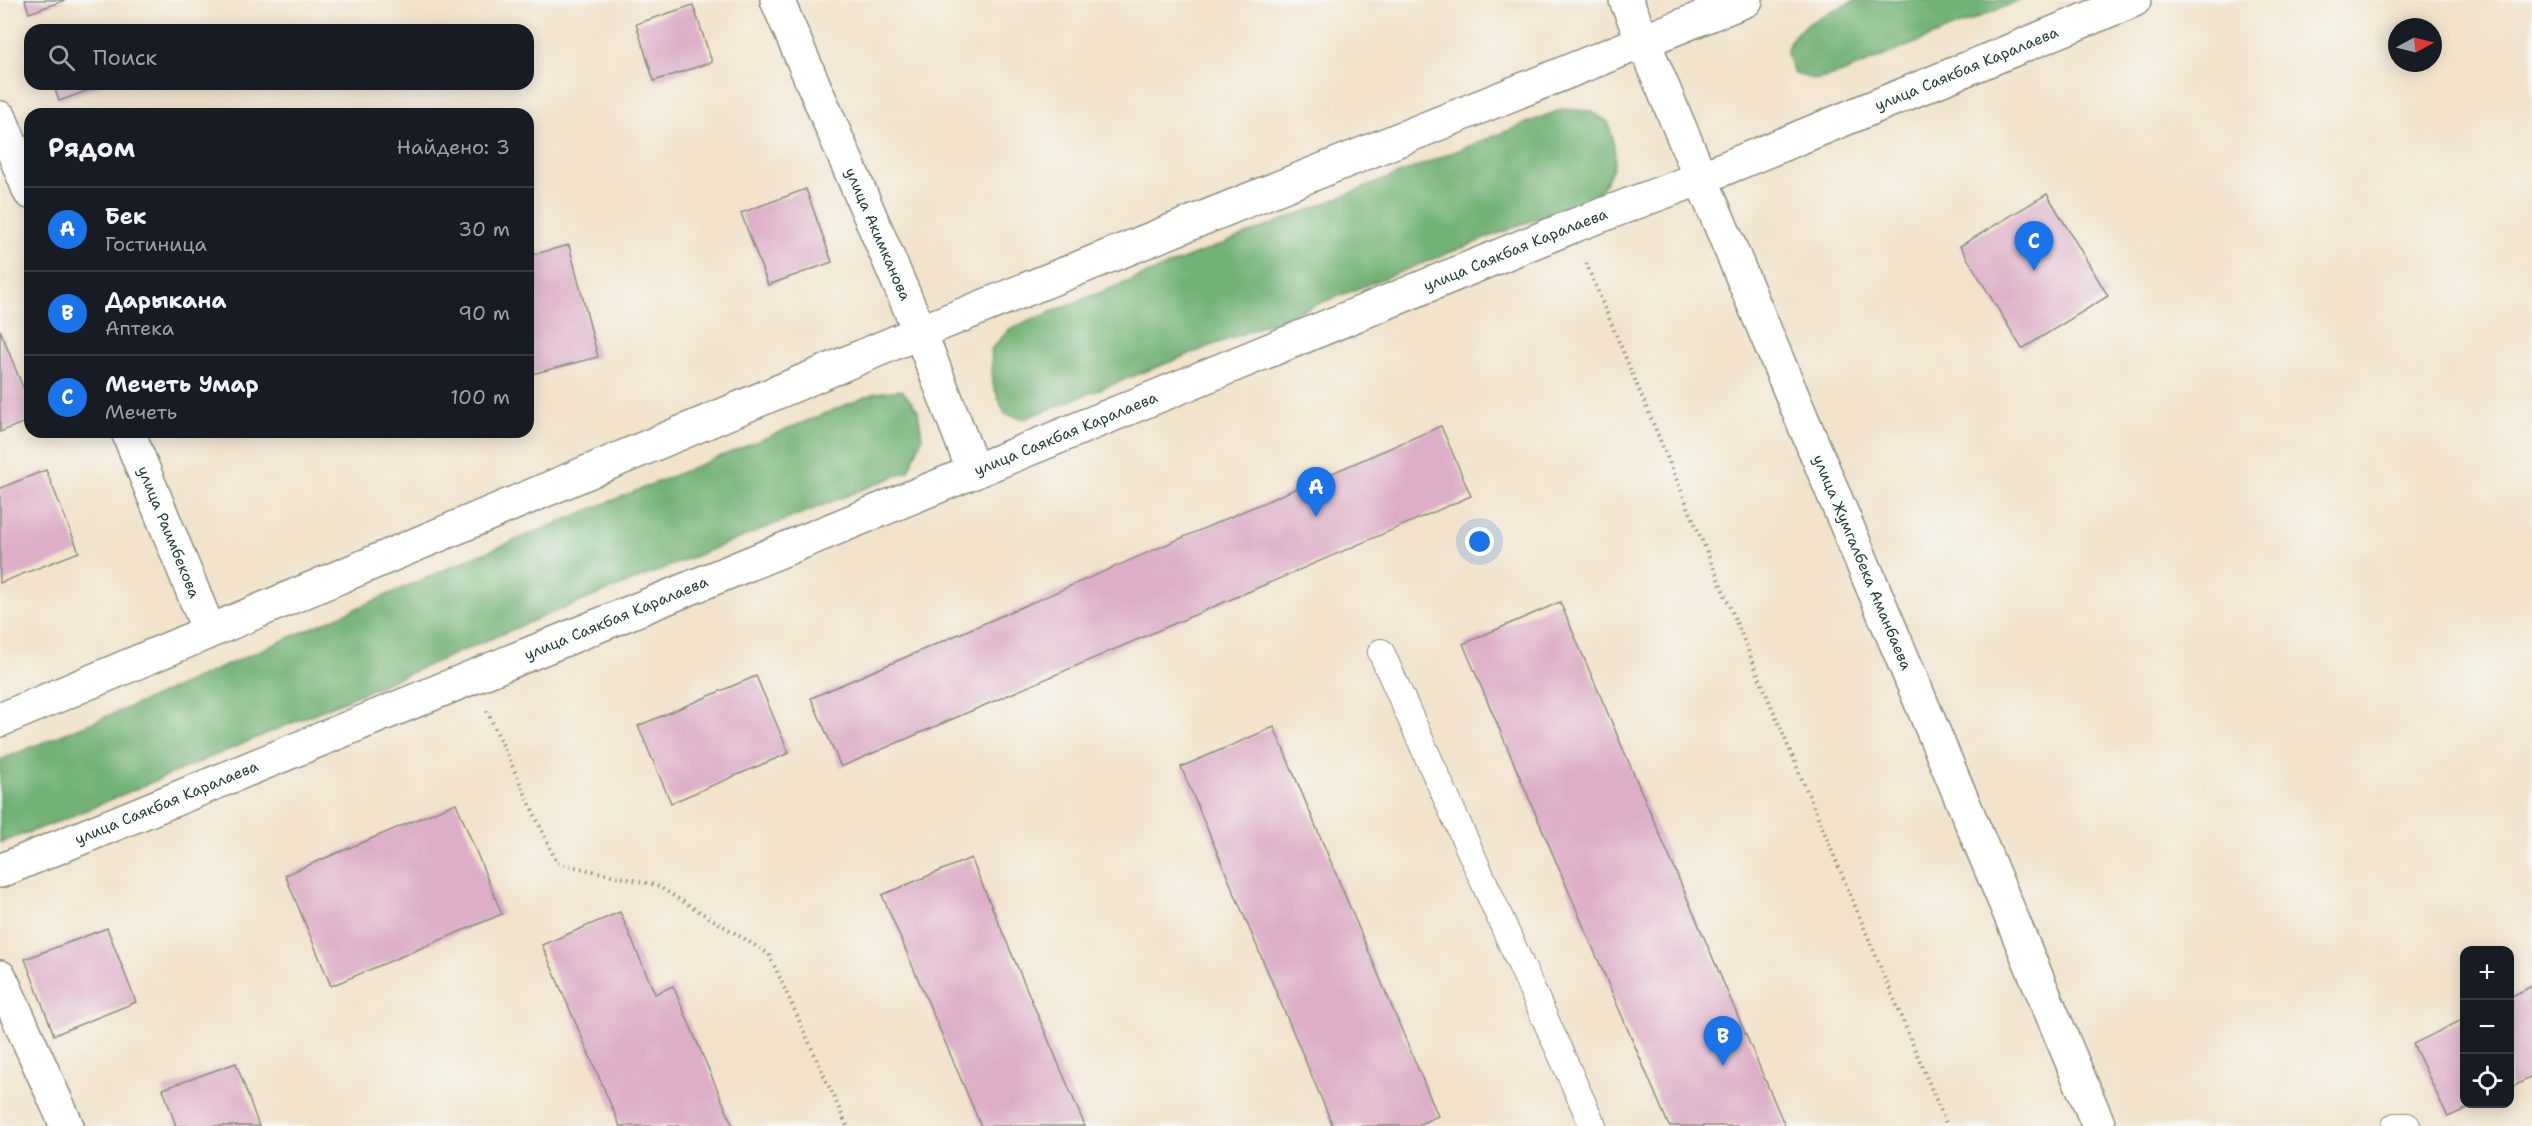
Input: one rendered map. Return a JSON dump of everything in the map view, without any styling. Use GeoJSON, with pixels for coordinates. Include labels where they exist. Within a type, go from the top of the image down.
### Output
{"type":"FeatureCollection","features":[{"type":"Feature","properties":{"kind":"street","name":"улица Акимканова"},"geometry":{"type":"LineString","coordinates":[[777,0],[920,332],[974,472]]}},
{"type":"Feature","properties":{"kind":"street","name":"улица Жумгалбека Аманбаева"},"geometry":{"type":"LineString","coordinates":[[1626,0],[2099,1126]]}},
{"type":"Feature","properties":{"kind":"street"},"geometry":{"type":"LineString","coordinates":[[0,720],[920,332],[1746,0]]}},
{"type":"Feature","properties":{"kind":"street","name":"улица Саякбая Каралаева"},"geometry":{"type":"LineString","coordinates":[[0,871],[1570,227],[1701,178],[2134,0]]}},
{"type":"Feature","properties":{"kind":"street"},"geometry":{"type":"LineString","coordinates":[[0,118],[24,177]]}},
{"type":"Feature","properties":{"kind":"street","name":"улица Раимбекова"},"geometry":{"type":"LineString","coordinates":[[130,438],[209,631]]}},
{"type":"Feature","properties":{"kind":"street"},"geometry":{"type":"LineString","coordinates":[[0,977],[67,1126]]}},
{"type":"Feature","properties":{"kind":"lane"},"geometry":{"type":"LineString","coordinates":[[1381,652],[1593,1126]]}},
{"type":"Feature","properties":{"kind":"lane"},"geometry":{"type":"LineString","coordinates":[[2395,1126],[2407,1126]]}},
{"type":"Feature","properties":{"kind":"path"},"geometry":{"type":"LineString","coordinates":[[1570,227],[1947,1126]]}},
{"type":"Feature","properties":{"kind":"path"},"geometry":{"type":"LineString","coordinates":[[472,678],[556,862],[656,885],[769,954],[847,1126]]}},
{"type":"Feature","properties":{"kind":"green space"},"geometry":{"type":"Polygon","coordinates":[[[1857,0],[2021,0],[1842,73],[1817,80],[1795,74],[1787,52],[1789,43],[1796,34],[1804,26],[1857,0]]]}},
{"type":"Feature","properties":{"kind":"green space"},"geometry":{"type":"Polygon","coordinates":[[[1562,109],[1590,111],[1608,122],[1615,153],[1613,168],[1597,195],[1024,419],[1005,414],[993,385],[991,349],[1011,328],[1562,109]]]}},
{"type":"Feature","properties":{"kind":"green space"},"geometry":{"type":"Polygon","coordinates":[[[902,390],[918,410],[922,438],[909,471],[542,617],[65,819],[0,843],[0,760],[154,697],[467,560],[875,393],[902,390]]]}},
{"type":"Feature","properties":{"kind":"building"},"geometry":{"type":"Polygon","coordinates":[[[25,0],[66,0],[29,13],[25,0]]]}},
{"type":"Feature","properties":{"kind":"building"},"geometry":{"type":"Polygon","coordinates":[[[693,5],[712,62],[654,81],[636,24],[693,5]]]}},
{"type":"Feature","properties":{"kind":"building"},"geometry":{"type":"Polygon","coordinates":[[[55,90],[89,90],[59,101],[55,90]]]}},
{"type":"Feature","properties":{"kind":"building"},"geometry":{"type":"Polygon","coordinates":[[[806,189],[832,262],[768,285],[741,213],[806,189]]]}},
{"type":"Feature","properties":{"kind":"building"},"geometry":{"type":"Polygon","coordinates":[[[2047,194],[2108,296],[2022,349],[1960,246],[2047,194]]]}},
{"type":"Feature","properties":{"kind":"building"},"geometry":{"type":"Polygon","coordinates":[[[569,245],[598,357],[534,373],[534,254],[569,245]]]}},
{"type":"Feature","properties":{"kind":"building"},"geometry":{"type":"Polygon","coordinates":[[[0,330],[24,390],[24,422],[0,432],[0,330]]]}},
{"type":"Feature","properties":{"kind":"building"},"geometry":{"type":"Polygon","coordinates":[[[1441,426],[1471,496],[841,767],[811,698],[1441,426]]]}},
{"type":"Feature","properties":{"kind":"building"},"geometry":{"type":"Polygon","coordinates":[[[46,470],[79,552],[0,583],[0,488],[46,470]]]}},
{"type":"Feature","properties":{"kind":"building"},"geometry":{"type":"Polygon","coordinates":[[[1560,602],[1785,1126],[1669,1126],[1463,644],[1560,602]]]}},
{"type":"Feature","properties":{"kind":"building"},"geometry":{"type":"Polygon","coordinates":[[[756,676],[789,753],[671,803],[638,726],[756,676]]]}},
{"type":"Feature","properties":{"kind":"building"},"geometry":{"type":"Polygon","coordinates":[[[1274,727],[1438,1116],[1415,1126],[1333,1126],[1181,767],[1274,727]]]}},
{"type":"Feature","properties":{"kind":"building"},"geometry":{"type":"Polygon","coordinates":[[[456,803],[502,914],[331,986],[285,875],[456,803]]]}},
{"type":"Feature","properties":{"kind":"building"},"geometry":{"type":"Polygon","coordinates":[[[971,858],[1085,1126],[981,1126],[882,895],[971,858]]]}},
{"type":"Feature","properties":{"kind":"building"},"geometry":{"type":"Polygon","coordinates":[[[620,912],[655,994],[673,986],[733,1126],[620,1126],[542,945],[620,912]]]}},
{"type":"Feature","properties":{"kind":"building"},"geometry":{"type":"Polygon","coordinates":[[[107,928],[136,1002],[54,1035],[25,959],[107,928]]]}},
{"type":"Feature","properties":{"kind":"building"},"geometry":{"type":"Polygon","coordinates":[[[2532,986],[2532,1077],[2514,1086],[2514,1000],[2514,995],[2532,986]]]}},
{"type":"Feature","properties":{"kind":"building"},"geometry":{"type":"Polygon","coordinates":[[[2460,1021],[2460,1108],[2468,1108],[2448,1117],[2413,1044],[2460,1021]]]}},
{"type":"Feature","properties":{"kind":"building"},"geometry":{"type":"Polygon","coordinates":[[[236,1063],[259,1126],[176,1126],[163,1089],[236,1063]]]}},
{"type":"Feature","properties":{"kind":"place","name":"Мечеть Умар"},"geometry":{"type":"Point","coordinates":[2034,271]}},
{"type":"Feature","properties":{"kind":"place","name":"Бек"},"geometry":{"type":"Point","coordinates":[1316,517]}},
{"type":"Feature","properties":{"kind":"place","name":"Дарыкана"},"geometry":{"type":"Point","coordinates":[1723,1066]}}]}
